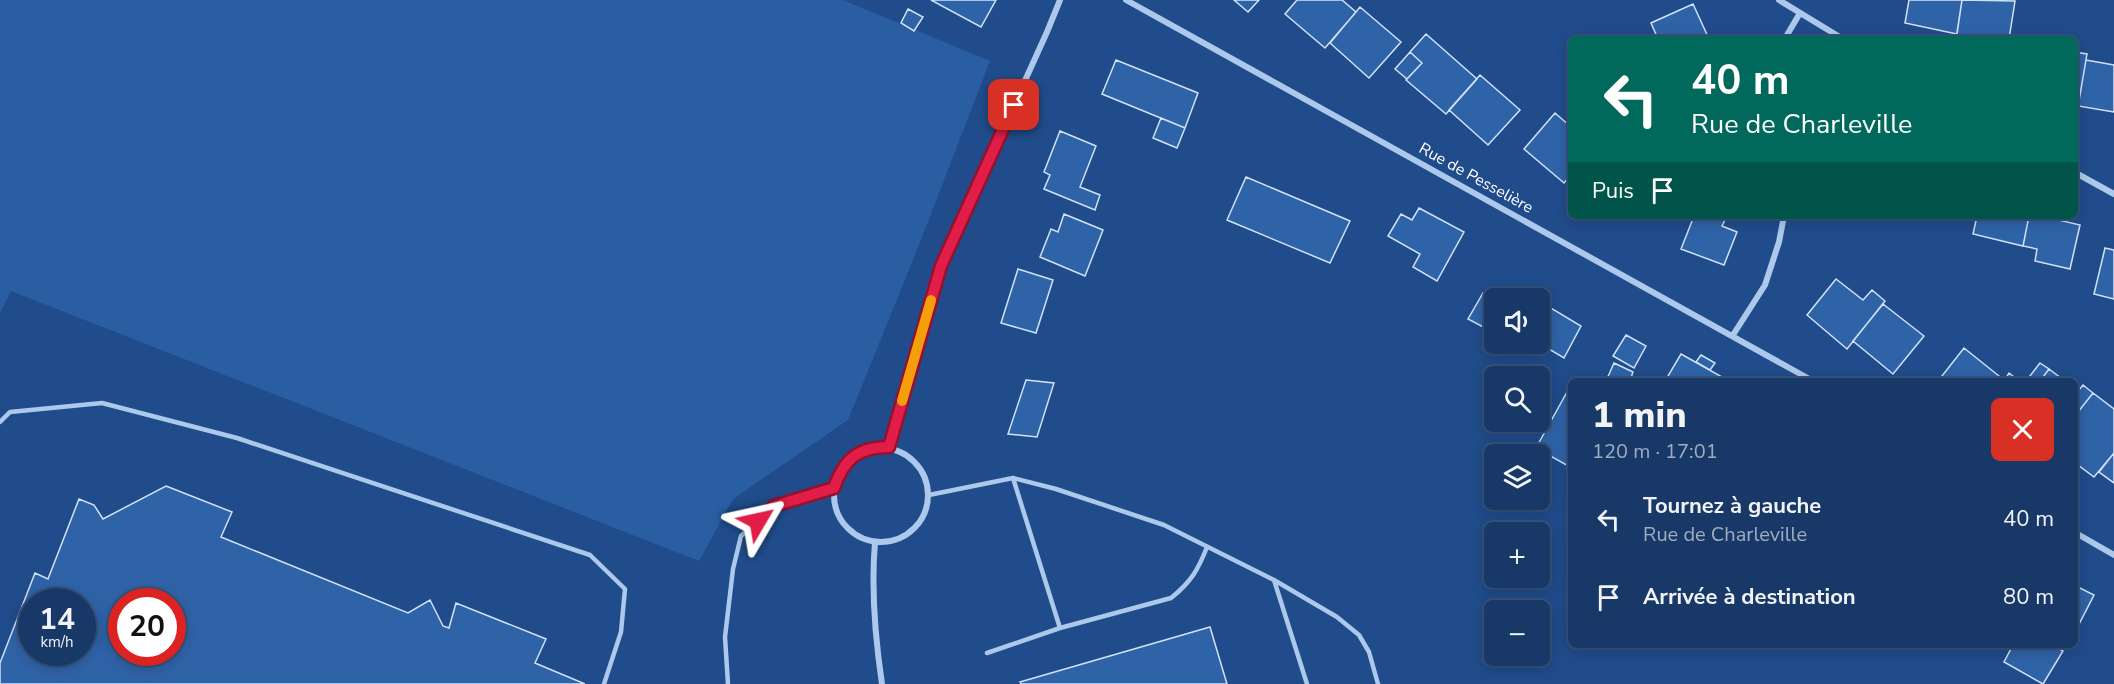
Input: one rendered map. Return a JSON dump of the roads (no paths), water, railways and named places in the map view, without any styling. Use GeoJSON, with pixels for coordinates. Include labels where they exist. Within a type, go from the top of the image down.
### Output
{"type":"FeatureCollection","features":[{"type":"Feature","properties":{"kind":"street"},"geometry":{"type":"LineString","coordinates":[[889,447],[941,266],[1045,38],[1060,0]]}},
{"type":"Feature","properties":{"kind":"street","name":"Rue de Pesselière"},"geometry":{"type":"LineString","coordinates":[[1126,0],[1808,378]]}},
{"type":"Feature","properties":{"kind":"street"},"geometry":{"type":"LineString","coordinates":[[1779,0],[1839,36]]}},
{"type":"Feature","properties":{"kind":"street"},"geometry":{"type":"LineString","coordinates":[[1787,36],[1800,13]]}},
{"type":"Feature","properties":{"kind":"street"},"geometry":{"type":"LineString","coordinates":[[2078,174],[2114,194]]}},
{"type":"Feature","properties":{"kind":"street"},"geometry":{"type":"LineString","coordinates":[[1733,335],[1765,285],[1779,242],[1783,219]]}},
{"type":"Feature","properties":{"kind":"street"},"geometry":{"type":"LineString","coordinates":[[874,447],[889,447],[904,453],[916,462],[925,475],[929,495],[928,503],[924,517],[903,537],[875,542],[848,529],[839,517],[834,502],[834,488],[839,473],[848,461],[860,452],[874,447]]}},
{"type":"Feature","properties":{"kind":"street"},"geometry":{"type":"LineString","coordinates":[[2078,534],[2114,555]]}},
{"type":"Feature","properties":{"kind":"street"},"geometry":{"type":"LineString","coordinates":[[875,542],[873,563],[876,644],[882,684]]}},
{"type":"Feature","properties":{"kind":"lane"},"geometry":{"type":"LineString","coordinates":[[0,422],[10,412],[102,403],[237,438],[590,555],[625,589],[621,632],[604,684]]}},
{"type":"Feature","properties":{"kind":"lane"},"geometry":{"type":"LineString","coordinates":[[929,495],[1013,478],[1056,489],[1164,525],[1274,580],[1337,617],[1359,635],[1368,652],[1378,684]]}},
{"type":"Feature","properties":{"kind":"lane"},"geometry":{"type":"LineString","coordinates":[[1013,478],[1060,628]]}},
{"type":"Feature","properties":{"kind":"lane"},"geometry":{"type":"LineString","coordinates":[[728,684],[725,638],[733,569],[741,536],[774,506],[834,488]]}},
{"type":"Feature","properties":{"kind":"lane"},"geometry":{"type":"LineString","coordinates":[[987,653],[1060,628],[1171,597],[1184,587],[1197,570],[1207,547]]}},
{"type":"Feature","properties":{"kind":"lane"},"geometry":{"type":"LineString","coordinates":[[1274,580],[1307,684]]}}]}
